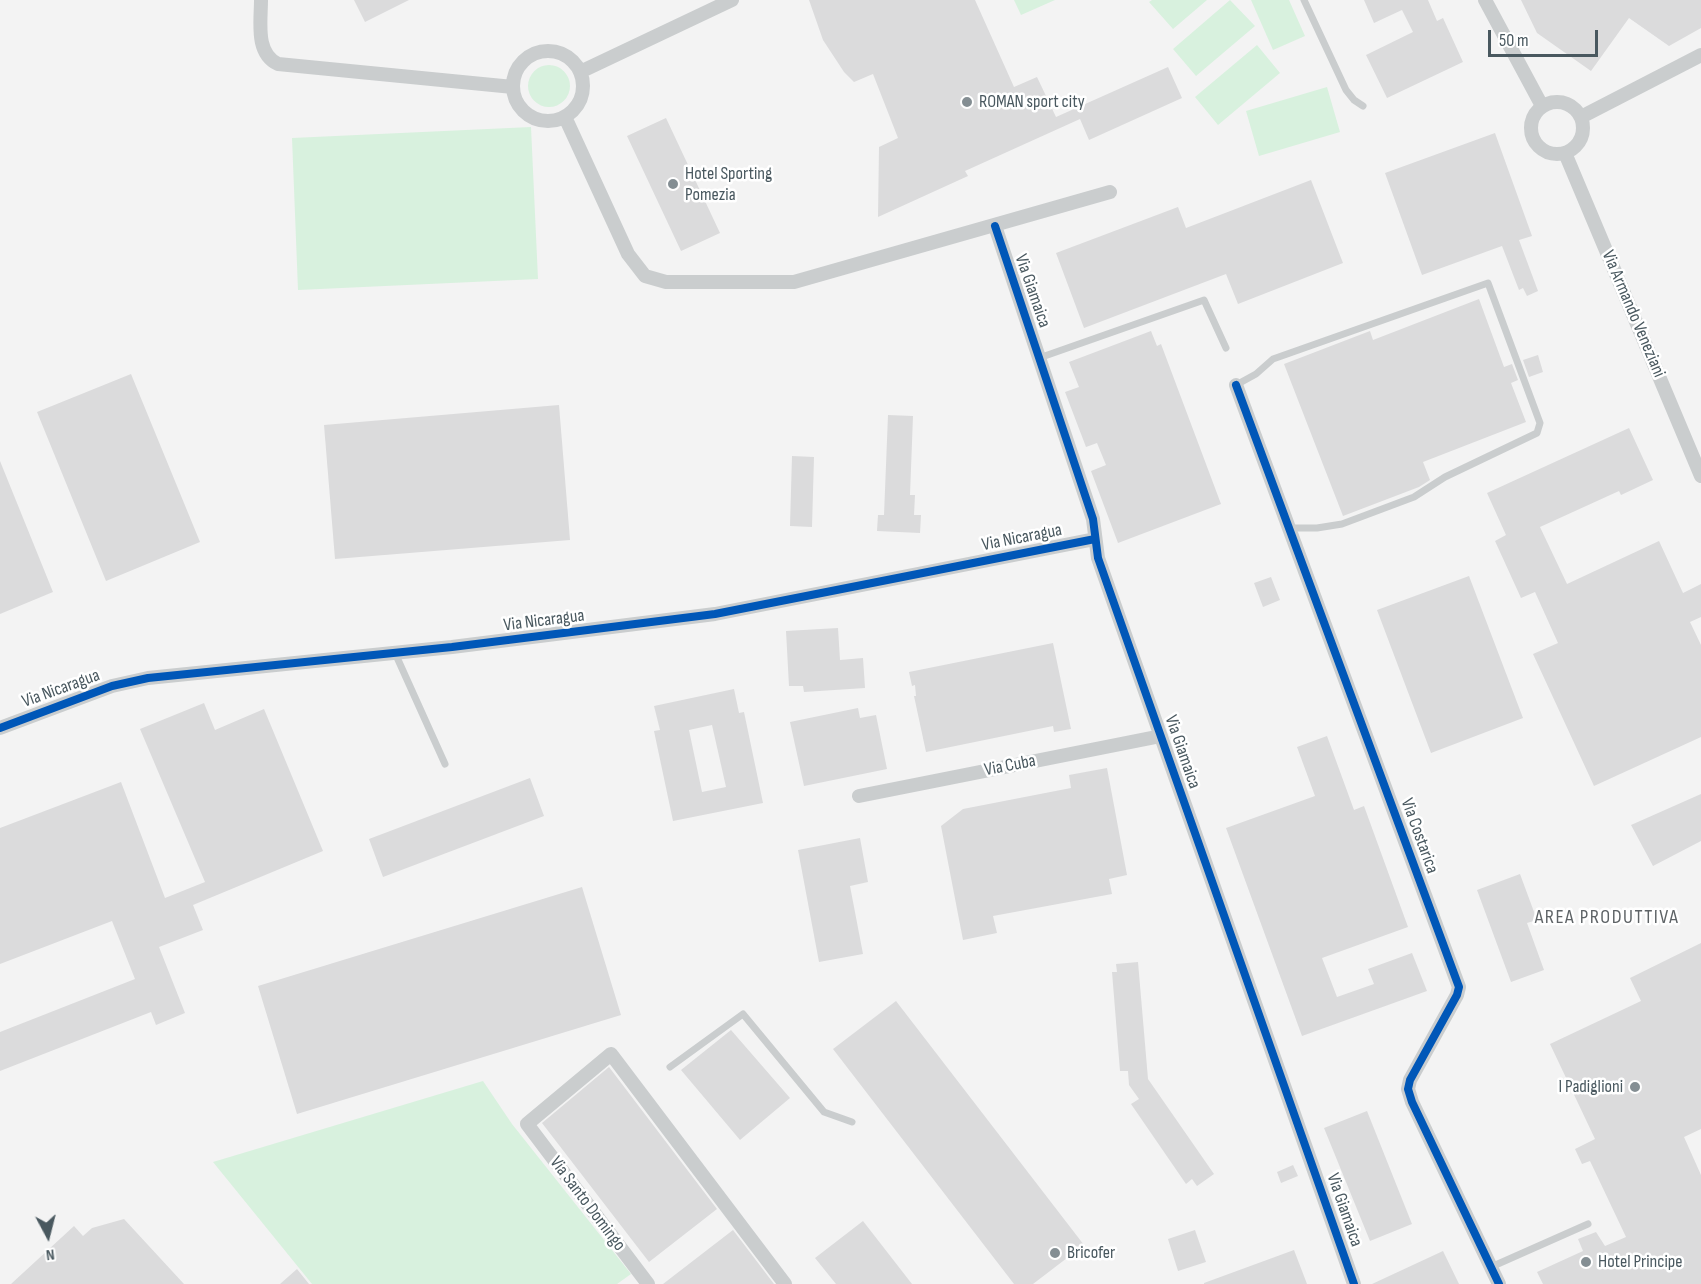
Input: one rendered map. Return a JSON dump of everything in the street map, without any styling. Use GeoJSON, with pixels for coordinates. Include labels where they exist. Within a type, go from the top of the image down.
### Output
{"type":"FeatureCollection","features":[{"type":"Feature","properties":{"kind":"street"},"geometry":{"type":"LineString","coordinates":[[261,0],[262,45],[269,58],[278,64],[513,87]]}},
{"type":"Feature","properties":{"kind":"street"},"geometry":{"type":"LineString","coordinates":[[580,72],[732,0]]}},
{"type":"Feature","properties":{"kind":"street"},"geometry":{"type":"LineString","coordinates":[[1485,0],[1542,106]]}},
{"type":"Feature","properties":{"kind":"street"},"geometry":{"type":"LineString","coordinates":[[541,52],[564,55],[580,72],[583,80],[582,97],[565,117],[542,120],[530,116],[521,108],[513,87],[521,64],[541,52]]}},
{"type":"Feature","properties":{"kind":"street"},"geometry":{"type":"LineString","coordinates":[[1581,117],[1701,55]]}},
{"type":"Feature","properties":{"kind":"street"},"geometry":{"type":"LineString","coordinates":[[1551,102],[1565,103],[1576,110],[1581,117],[1583,125],[1581,138],[1574,149],[1566,153],[1547,153],[1533,139],[1530,124],[1535,112],[1542,106],[1551,102]]}},
{"type":"Feature","properties":{"kind":"street"},"geometry":{"type":"LineString","coordinates":[[565,117],[628,254],[638,270],[654,279],[677,282],[794,282],[1110,192]]}},
{"type":"Feature","properties":{"kind":"street","name":"Via Armando Veneziani"},"geometry":{"type":"LineString","coordinates":[[1566,153],[1701,476]]}},
{"type":"Feature","properties":{"kind":"street","name":"Via Giamaica"},"geometry":{"type":"LineString","coordinates":[[995,226],[1093,519],[1098,558],[1354,1284]]}},
{"type":"Feature","properties":{"kind":"street","name":"Via Costarica"},"geometry":{"type":"LineString","coordinates":[[1236,385],[1459,987],[1457,995],[1410,1080],[1408,1089],[1412,1102],[1499,1284]]}},
{"type":"Feature","properties":{"kind":"street","name":"Via Nicaragua"},"geometry":{"type":"LineString","coordinates":[[0,728],[112,686],[148,678],[395,653],[715,614],[1095,538]]}},
{"type":"Feature","properties":{"kind":"street","name":"Via Cuba"},"geometry":{"type":"LineString","coordinates":[[859,796],[1161,736]]}},
{"type":"Feature","properties":{"kind":"street","name":"Via Santo Domingo"},"geometry":{"type":"LineString","coordinates":[[648,1284],[527,1124],[611,1054],[785,1284]]}},
{"type":"Feature","properties":{"kind":"lane"},"geometry":{"type":"LineString","coordinates":[[1304,0],[1346,90],[1363,106]]}},
{"type":"Feature","properties":{"kind":"lane"},"geometry":{"type":"LineString","coordinates":[[1236,385],[1256,374],[1273,359],[1488,283],[1539,423],[1537,433],[1445,477],[1414,497],[1342,524],[1317,528],[1289,528]]}},
{"type":"Feature","properties":{"kind":"lane"},"geometry":{"type":"LineString","coordinates":[[1039,358],[1204,300],[1226,348]]}},
{"type":"Feature","properties":{"kind":"lane"},"geometry":{"type":"LineString","coordinates":[[395,653],[445,764]]}},
{"type":"Feature","properties":{"kind":"lane"},"geometry":{"type":"LineString","coordinates":[[670,1067],[743,1014],[824,1112],[852,1122]]}},
{"type":"Feature","properties":{"kind":"lane"},"geometry":{"type":"LineString","coordinates":[[1491,1267],[1588,1224]]}},
{"type":"Feature","properties":{"kind":"green space"},"geometry":{"type":"Polygon","coordinates":[[[1014,0],[1055,0],[1021,15],[1014,0]]]}},
{"type":"Feature","properties":{"kind":"green space"},"geometry":{"type":"Polygon","coordinates":[[[1152,0],[1207,0],[1173,29],[1149,2],[1152,0]]]}},
{"type":"Feature","properties":{"kind":"green space"},"geometry":{"type":"Polygon","coordinates":[[[1230,0],[1255,26],[1196,76],[1173,49],[1230,0]]]}},
{"type":"Feature","properties":{"kind":"green space"},"geometry":{"type":"Polygon","coordinates":[[[1251,0],[1289,0],[1305,36],[1273,50],[1251,0]]]}},
{"type":"Feature","properties":{"kind":"green space"},"geometry":{"type":"Polygon","coordinates":[[[1257,45],[1280,73],[1218,125],[1195,97],[1257,45]]]}},
{"type":"Feature","properties":{"kind":"green space"},"geometry":{"type":"Polygon","coordinates":[[[549,65],[564,71],[570,86],[564,101],[549,107],[534,101],[528,86],[534,71],[549,65]]]}},
{"type":"Feature","properties":{"kind":"green space"},"geometry":{"type":"Polygon","coordinates":[[[1327,87],[1340,132],[1259,156],[1246,111],[1327,87]]]}},
{"type":"Feature","properties":{"kind":"green space"},"geometry":{"type":"Polygon","coordinates":[[[531,127],[538,279],[298,290],[292,138],[531,127]]]}},
{"type":"Feature","properties":{"kind":"green space"},"geometry":{"type":"Polygon","coordinates":[[[483,1081],[512,1124],[631,1274],[617,1284],[312,1284],[213,1162],[483,1081]]]}},
{"type":"Feature","properties":{"kind":"building"},"geometry":{"type":"Polygon","coordinates":[[[354,0],[409,0],[365,22],[354,0]]]}},
{"type":"Feature","properties":{"kind":"building","name":"ROMAN sport city"},"geometry":{"type":"Polygon","coordinates":[[[809,0],[975,0],[1014,87],[1037,77],[1056,117],[1168,67],[1182,98],[1089,140],[1080,119],[965,171],[968,176],[878,217],[879,147],[898,138],[873,74],[854,82],[844,72],[823,40],[809,0]]]}},
{"type":"Feature","properties":{"kind":"building"},"geometry":{"type":"Polygon","coordinates":[[[1364,0],[1428,0],[1437,21],[1443,18],[1463,62],[1387,98],[1366,55],[1413,32],[1402,10],[1374,23],[1364,0]]]}},
{"type":"Feature","properties":{"kind":"building"},"geometry":{"type":"Polygon","coordinates":[[[1521,0],[1701,0],[1701,28],[1669,46],[1629,18],[1591,71],[1537,33],[1521,0]]]}},
{"type":"Feature","properties":{"kind":"building","name":"Hotel Sporting Pomezia"},"geometry":{"type":"Polygon","coordinates":[[[666,118],[720,233],[681,251],[627,136],[666,118]]]}},
{"type":"Feature","properties":{"kind":"building"},"geometry":{"type":"Polygon","coordinates":[[[1495,133],[1532,236],[1519,240],[1538,291],[1527,296],[1523,288],[1519,290],[1502,246],[1422,275],[1385,173],[1495,133]]]}},
{"type":"Feature","properties":{"kind":"building"},"geometry":{"type":"Polygon","coordinates":[[[1311,180],[1343,263],[1238,304],[1226,274],[1084,328],[1056,253],[1178,207],[1186,228],[1311,180]]]}},
{"type":"Feature","properties":{"kind":"building"},"geometry":{"type":"Polygon","coordinates":[[[1479,299],[1504,367],[1512,364],[1518,380],[1511,383],[1526,422],[1423,462],[1430,480],[1419,487],[1343,516],[1284,364],[1370,331],[1373,340],[1479,299]]]}},
{"type":"Feature","properties":{"kind":"building"},"geometry":{"type":"Polygon","coordinates":[[[1151,331],[1157,346],[1161,344],[1221,504],[1118,543],[1091,471],[1106,465],[1097,443],[1086,447],[1065,392],[1079,387],[1069,362],[1151,331]]]}},
{"type":"Feature","properties":{"kind":"building"},"geometry":{"type":"Polygon","coordinates":[[[1538,355],[1543,372],[1529,377],[1523,360],[1538,355]]]}},
{"type":"Feature","properties":{"kind":"building"},"geometry":{"type":"Polygon","coordinates":[[[131,374],[200,542],[106,581],[37,412],[131,374]]]}},
{"type":"Feature","properties":{"kind":"building"},"geometry":{"type":"Polygon","coordinates":[[[559,405],[570,540],[335,559],[324,425],[559,405]]]}},
{"type":"Feature","properties":{"kind":"building"},"geometry":{"type":"Polygon","coordinates":[[[888,415],[913,416],[910,495],[915,495],[914,515],[921,515],[920,533],[877,531],[878,515],[884,515],[888,415]]]}},
{"type":"Feature","properties":{"kind":"building"},"geometry":{"type":"Polygon","coordinates":[[[1629,428],[1653,480],[1621,495],[1619,491],[1540,527],[1567,584],[1659,541],[1683,593],[1701,584],[1701,617],[1690,622],[1701,645],[1701,737],[1594,786],[1533,654],[1558,643],[1535,592],[1521,598],[1495,541],[1506,535],[1487,493],[1629,428]]]}},
{"type":"Feature","properties":{"kind":"building"},"geometry":{"type":"Polygon","coordinates":[[[792,456],[814,457],[812,527],[790,526],[792,456]]]}},
{"type":"Feature","properties":{"kind":"building"},"geometry":{"type":"Polygon","coordinates":[[[0,461],[53,592],[0,614],[0,461]]]}},
{"type":"Feature","properties":{"kind":"building"},"geometry":{"type":"Polygon","coordinates":[[[1469,576],[1523,718],[1431,753],[1377,610],[1469,576]]]}},
{"type":"Feature","properties":{"kind":"building"},"geometry":{"type":"Polygon","coordinates":[[[1271,577],[1280,600],[1263,607],[1254,583],[1271,577]]]}},
{"type":"Feature","properties":{"kind":"building"},"geometry":{"type":"Polygon","coordinates":[[[838,628],[840,660],[863,658],[865,688],[804,692],[803,686],[789,686],[786,631],[838,628]]]}},
{"type":"Feature","properties":{"kind":"building"},"geometry":{"type":"Polygon","coordinates":[[[1053,643],[1071,729],[1054,732],[1053,726],[926,752],[914,696],[916,696],[915,685],[912,686],[909,672],[1053,643]]]}},
{"type":"Feature","properties":{"kind":"building"},"geometry":{"type":"Polygon","coordinates":[[[734,689],[739,713],[744,712],[763,803],[673,821],[654,731],[660,730],[654,706],[734,689]],[[712,725],[689,730],[702,792],[726,787],[712,725]]]}},
{"type":"Feature","properties":{"kind":"building"},"geometry":{"type":"Polygon","coordinates":[[[204,703],[215,730],[264,709],[323,851],[193,905],[203,930],[159,947],[185,1013],[156,1025],[151,1012],[0,1071],[0,1032],[135,979],[112,921],[0,964],[0,828],[121,782],[165,898],[205,882],[140,729],[204,703]]]}},
{"type":"Feature","properties":{"kind":"building"},"geometry":{"type":"Polygon","coordinates":[[[858,708],[860,718],[876,715],[887,769],[804,786],[790,722],[858,708]]]}},
{"type":"Feature","properties":{"kind":"building"},"geometry":{"type":"Polygon","coordinates":[[[1327,736],[1354,810],[1364,806],[1408,927],[1322,958],[1337,997],[1374,984],[1368,969],[1412,953],[1427,991],[1302,1036],[1226,828],[1315,796],[1297,747],[1327,736]]]}},
{"type":"Feature","properties":{"kind":"building"},"geometry":{"type":"Polygon","coordinates":[[[1107,768],[1127,875],[1109,879],[1112,894],[993,916],[997,933],[963,940],[941,826],[963,809],[1071,788],[1069,775],[1107,768]]]}},
{"type":"Feature","properties":{"kind":"building"},"geometry":{"type":"Polygon","coordinates":[[[530,778],[544,816],[383,877],[369,839],[530,778]]]}},
{"type":"Feature","properties":{"kind":"building"},"geometry":{"type":"Polygon","coordinates":[[[1701,794],[1701,841],[1653,866],[1631,825],[1701,794]]]}},
{"type":"Feature","properties":{"kind":"building"},"geometry":{"type":"Polygon","coordinates":[[[860,838],[868,882],[850,886],[863,954],[819,962],[798,850],[860,838]]]}},
{"type":"Feature","properties":{"kind":"building"},"geometry":{"type":"Polygon","coordinates":[[[1520,874],[1537,920],[1527,923],[1544,970],[1511,982],[1477,890],[1520,874]]]}},
{"type":"Feature","properties":{"kind":"building"},"geometry":{"type":"Polygon","coordinates":[[[582,887],[621,1015],[297,1114],[258,986],[582,887]]]}},
{"type":"Feature","properties":{"kind":"building","name":"I Padiglioni"},"geometry":{"type":"Polygon","coordinates":[[[1701,943],[1701,1129],[1684,1137],[1701,1175],[1701,1284],[1543,1284],[1537,1272],[1583,1251],[1578,1239],[1596,1232],[1605,1246],[1626,1237],[1590,1161],[1582,1164],[1575,1149],[1595,1139],[1550,1044],[1641,1001],[1630,978],[1701,943]]]}},
{"type":"Feature","properties":{"kind":"building"},"geometry":{"type":"Polygon","coordinates":[[[1138,962],[1148,1079],[1214,1174],[1197,1186],[1192,1179],[1186,1184],[1131,1104],[1139,1099],[1129,1085],[1128,1071],[1120,1071],[1112,972],[1117,972],[1116,964],[1138,962]]]}},
{"type":"Feature","properties":{"kind":"building"},"geometry":{"type":"Polygon","coordinates":[[[896,1001],[1084,1245],[1033,1284],[1014,1284],[833,1049],[896,1001]]]}},
{"type":"Feature","properties":{"kind":"building"},"geometry":{"type":"Polygon","coordinates":[[[731,1030],[790,1098],[740,1140],[681,1070],[731,1030]]]}},
{"type":"Feature","properties":{"kind":"building"},"geometry":{"type":"Polygon","coordinates":[[[609,1067],[717,1209],[649,1262],[542,1123],[609,1067]]]}},
{"type":"Feature","properties":{"kind":"building"},"geometry":{"type":"Polygon","coordinates":[[[1367,1111],[1412,1224],[1370,1241],[1324,1128],[1367,1111]]]}},
{"type":"Feature","properties":{"kind":"building"},"geometry":{"type":"Polygon","coordinates":[[[1293,1165],[1298,1176],[1281,1183],[1277,1172],[1293,1165]]]}},
{"type":"Feature","properties":{"kind":"building"},"geometry":{"type":"Polygon","coordinates":[[[124,1219],[184,1284],[11,1284],[74,1226],[83,1236],[92,1228],[124,1219]]]}},
{"type":"Feature","properties":{"kind":"building"},"geometry":{"type":"Polygon","coordinates":[[[863,1221],[912,1284],[836,1284],[815,1258],[863,1221]]]}},
{"type":"Feature","properties":{"kind":"building"},"geometry":{"type":"Polygon","coordinates":[[[733,1230],[774,1284],[663,1284],[733,1230]]]}},
{"type":"Feature","properties":{"kind":"building"},"geometry":{"type":"Polygon","coordinates":[[[1195,1230],[1206,1262],[1178,1271],[1168,1239],[1195,1230]]]}},
{"type":"Feature","properties":{"kind":"building"},"geometry":{"type":"Polygon","coordinates":[[[1294,1250],[1307,1284],[1204,1284],[1204,1283],[1294,1250]]]}},
{"type":"Feature","properties":{"kind":"building"},"geometry":{"type":"Polygon","coordinates":[[[1443,1251],[1459,1284],[1372,1284],[1443,1251]]]}},
{"type":"Feature","properties":{"kind":"building"},"geometry":{"type":"Polygon","coordinates":[[[297,1269],[309,1284],[280,1284],[297,1269]]]}},
{"type":"Feature","properties":{"kind":"cycle path"},"geometry":{"type":"LineString","coordinates":[[995,226],[1093,519],[1098,558],[1354,1284]]}},
{"type":"Feature","properties":{"kind":"cycle path"},"geometry":{"type":"LineString","coordinates":[[1236,385],[1459,987],[1457,995],[1410,1080],[1408,1089],[1412,1102],[1499,1284]]}},
{"type":"Feature","properties":{"kind":"cycle path"},"geometry":{"type":"LineString","coordinates":[[0,728],[112,686],[148,678],[452,647],[715,614],[1095,539]]}},
{"type":"Feature","properties":{"kind":"place","name":"ROMAN sport city"},"geometry":{"type":"Point","coordinates":[967,102]}},
{"type":"Feature","properties":{"kind":"place","name":"Hotel Sporting Pomezia"},"geometry":{"type":"Point","coordinates":[673,184]}},
{"type":"Feature","properties":{"kind":"place","name":"I Padiglioni"},"geometry":{"type":"Point","coordinates":[1635,1087]}},
{"type":"Feature","properties":{"kind":"place","name":"Bricofer"},"geometry":{"type":"Point","coordinates":[1055,1253]}},
{"type":"Feature","properties":{"kind":"place","name":"Hotel Principe"},"geometry":{"type":"Point","coordinates":[1586,1262]}},
{"type":"Feature","properties":{"kind":"district","name":"AREA PRODUTTIVA"},"geometry":{"type":"Point","coordinates":[1607,918]}}]}
